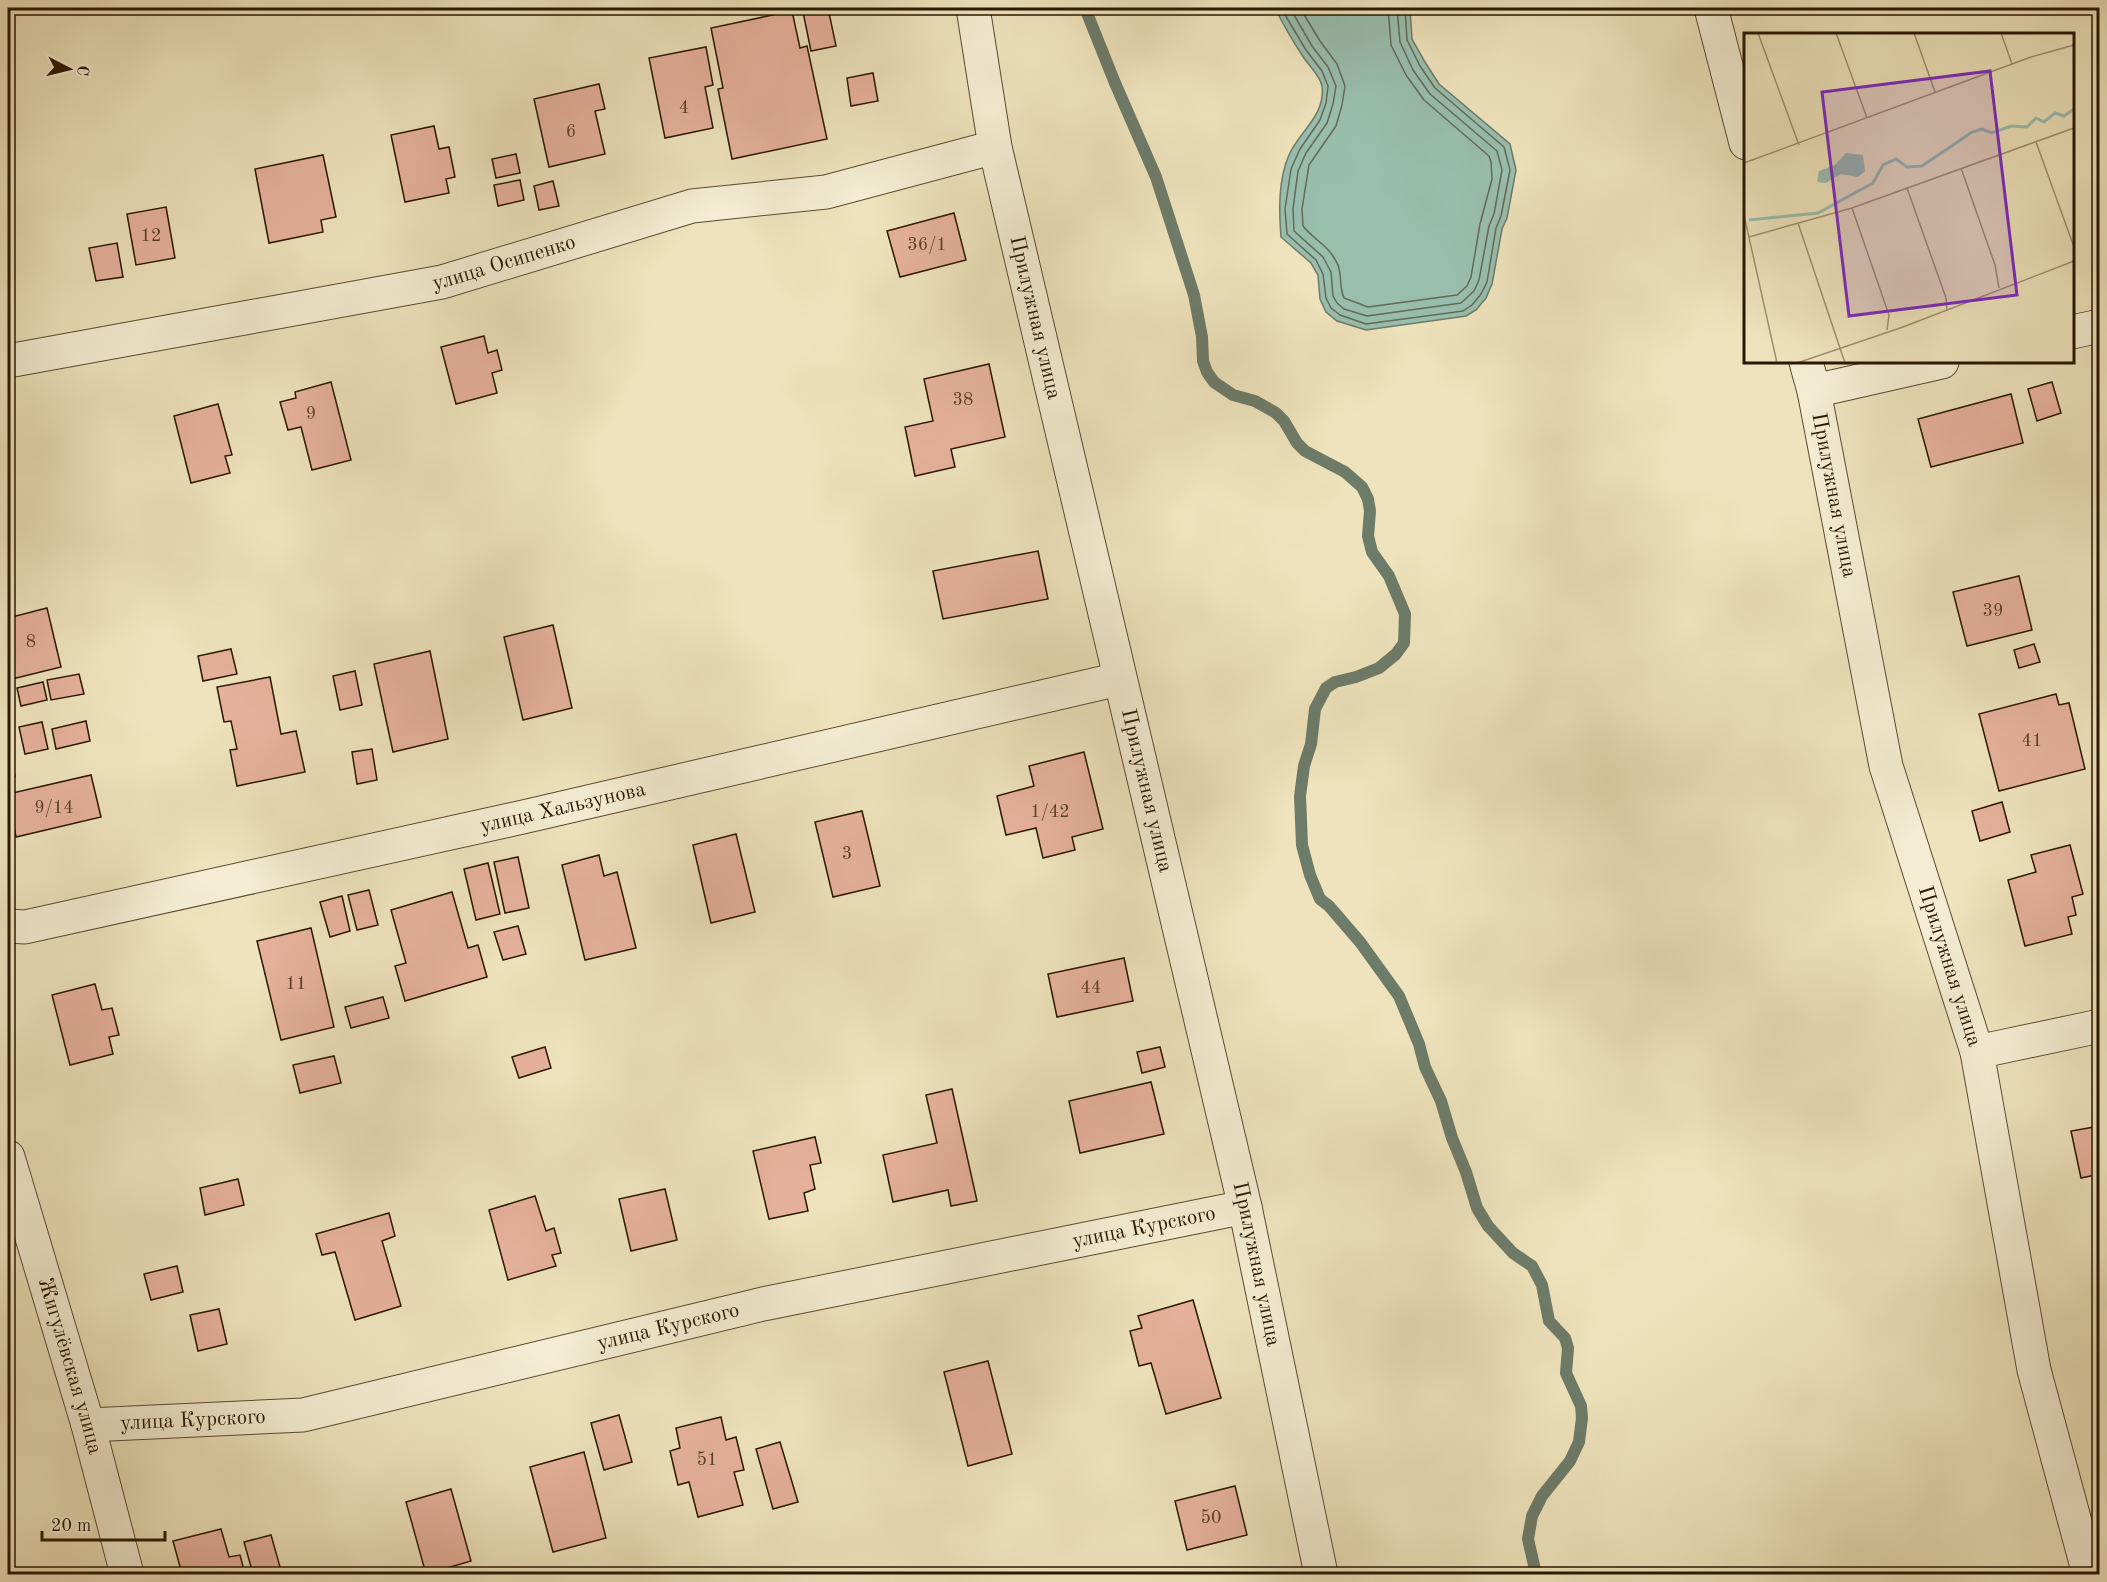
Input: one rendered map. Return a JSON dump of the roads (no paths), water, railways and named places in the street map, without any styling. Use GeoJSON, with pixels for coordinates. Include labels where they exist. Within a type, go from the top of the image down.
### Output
{"type":"FeatureCollection","features":[{"type":"Feature","properties":{"kind":"street","name":"Прилужная улица"},"geometry":{"type":"LineString","coordinates":[[974,8],[995,147],[1245,1207],[1321,1575]]}},
{"type":"Feature","properties":{"kind":"street"},"geometry":{"type":"LineString","coordinates":[[1711,8],[1744,134]]}},
{"type":"Feature","properties":{"kind":"street","name":"улица Осипенко"},"geometry":{"type":"LineString","coordinates":[[8,361],[442,282],[692,206],[826,192],[995,147]]}},
{"type":"Feature","properties":{"kind":"street"},"geometry":{"type":"LineString","coordinates":[[2074,332],[2100,326]]}},
{"type":"Feature","properties":{"kind":"street"},"geometry":{"type":"LineString","coordinates":[[1810,376],[1933,363]]}},
{"type":"Feature","properties":{"kind":"street","name":"Прилужная улица"},"geometry":{"type":"LineString","coordinates":[[1810,376],[1886,766],[1977,1052],[2034,1370],[2089,1575]]}},
{"type":"Feature","properties":{"kind":"street","name":"улица Хальзунова"},"geometry":{"type":"LineString","coordinates":[[8,926],[25,927],[523,818],[1119,679]]}},
{"type":"Feature","properties":{"kind":"street"},"geometry":{"type":"LineString","coordinates":[[1977,1052],[2100,1026]]}},
{"type":"Feature","properties":{"kind":"street","name":"Жигулёвская улица"},"geometry":{"type":"LineString","coordinates":[[8,1157],[88,1425],[127,1575]]}},
{"type":"Feature","properties":{"kind":"street","name":"улица Курского"},"geometry":{"type":"LineString","coordinates":[[88,1425],[303,1415],[763,1304],[1245,1207]]}},
{"type":"Feature","properties":{"kind":"water"},"geometry":{"type":"Polygon","coordinates":[[[1275,8],[1410,8],[1412,39],[1439,84],[1510,144],[1516,170],[1507,218],[1502,229],[1492,284],[1486,298],[1476,310],[1466,316],[1366,330],[1337,321],[1326,312],[1320,299],[1318,275],[1311,263],[1281,237],[1280,217],[1281,185],[1285,165],[1293,147],[1316,115],[1320,106],[1322,86],[1275,8]]]}},
{"type":"Feature","properties":{"kind":"waterway"},"geometry":{"type":"LineString","coordinates":[[1085,8],[1156,177],[1194,295],[1202,337],[1203,361],[1207,372],[1214,382],[1233,395],[1255,401],[1276,413],[1305,451],[1345,472],[1362,487],[1368,499],[1370,511],[1368,536],[1372,552],[1389,576],[1405,614],[1404,643],[1396,654],[1379,668],[1335,682],[1326,688],[1315,709],[1311,744],[1304,766],[1300,796],[1302,845],[1310,875],[1320,899],[1329,906],[1360,942],[1399,996],[1419,1044],[1425,1067],[1441,1101],[1477,1208],[1488,1226],[1513,1253],[1532,1266],[1542,1285],[1549,1321],[1565,1338],[1568,1348],[1566,1373],[1581,1406],[1582,1418],[1579,1442],[1570,1461],[1542,1496],[1532,1516],[1528,1539],[1536,1574]]}}]}
